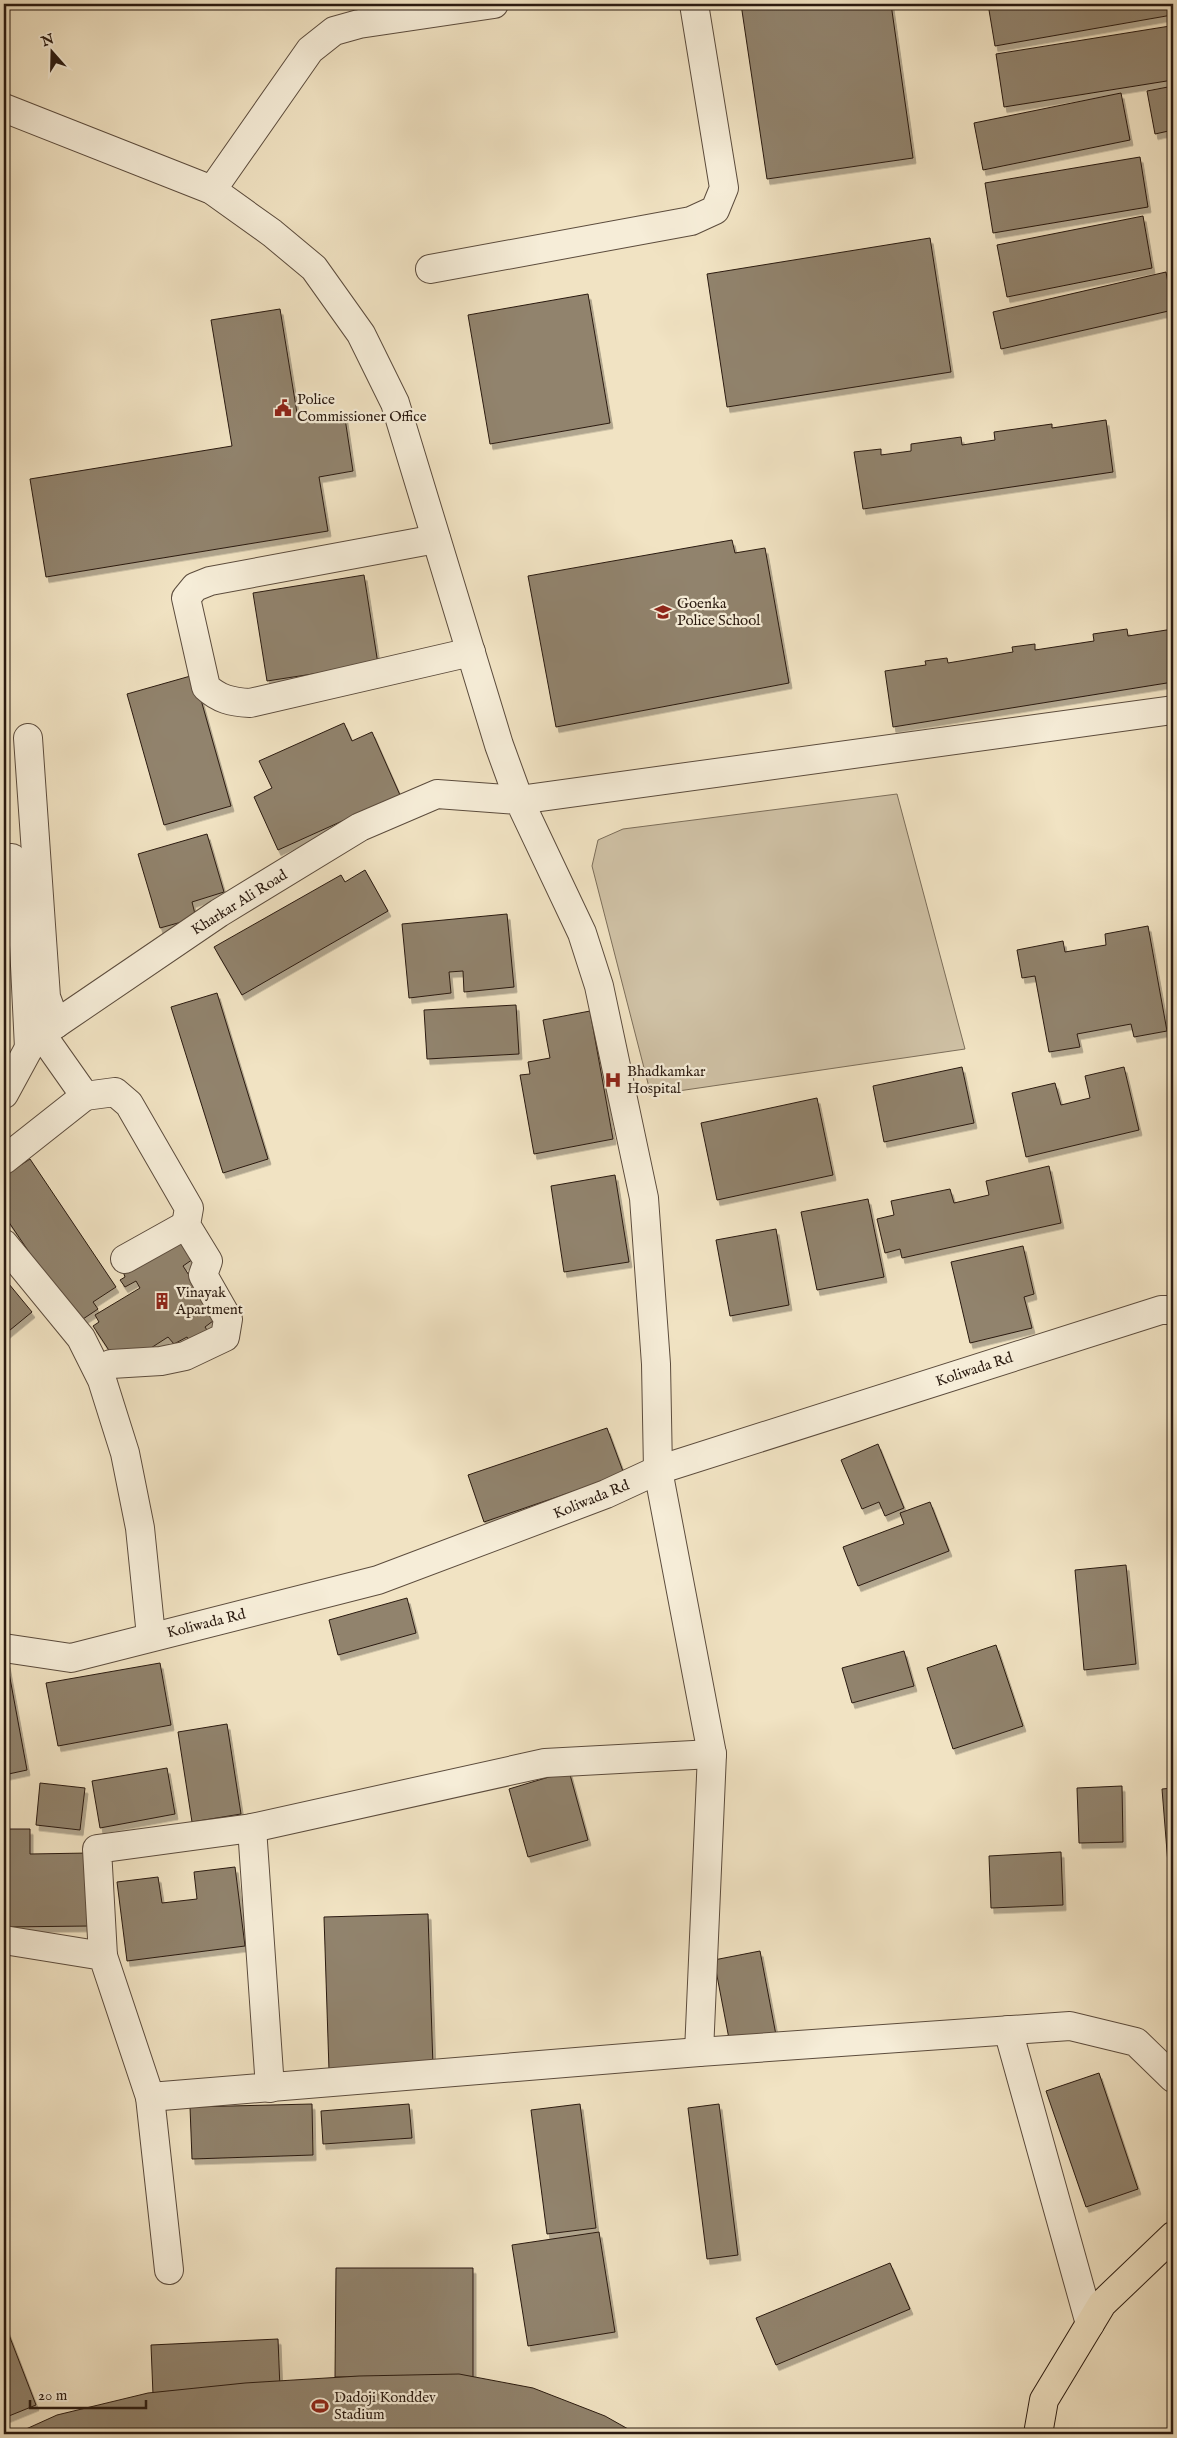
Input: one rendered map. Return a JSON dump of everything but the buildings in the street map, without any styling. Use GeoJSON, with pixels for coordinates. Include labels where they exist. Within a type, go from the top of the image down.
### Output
{"type":"FeatureCollection","features":[{"type":"Feature","properties":{"kind":"main road"},"geometry":{"type":"LineString","coordinates":[[1038,2434],[1044,2400],[1102,2304],[1173,2236]]}},
{"type":"Feature","properties":{"kind":"street"},"geometry":{"type":"LineString","coordinates":[[212,190],[310,50],[334,32],[359,24],[494,4]]}},
{"type":"Feature","properties":{"kind":"street"},"geometry":{"type":"LineString","coordinates":[[430,269],[691,221],[716,210],[724,188],[694,4]]}},
{"type":"Feature","properties":{"kind":"street"},"geometry":{"type":"LineString","coordinates":[[4,108],[212,190],[272,233],[314,268],[361,334],[395,403],[499,744],[519,800],[582,933],[599,986],[644,1198],[656,1364],[658,1470],[712,1754],[699,2052]]}},
{"type":"Feature","properties":{"kind":"street"},"geometry":{"type":"LineString","coordinates":[[436,539],[210,581],[195,587],[186,598],[206,686],[216,696],[232,702],[250,703],[471,652]]}},
{"type":"Feature","properties":{"kind":"street","name":"Kharkar Ali Road"},"geometry":{"type":"LineString","coordinates":[[4,1094],[42,1036],[218,913],[360,827],[437,794],[519,800],[1173,710]]}},
{"type":"Feature","properties":{"kind":"street"},"geometry":{"type":"LineString","coordinates":[[28,738],[46,997],[42,1036]]}},
{"type":"Feature","properties":{"kind":"street"},"geometry":{"type":"LineString","coordinates":[[4,858],[12,858],[21,883],[13,933],[42,1036],[85,1096]]}},
{"type":"Feature","properties":{"kind":"street"},"geometry":{"type":"LineString","coordinates":[[4,1160],[85,1096],[115,1092],[129,1104],[189,1208],[186,1225],[208,1262],[203,1275],[228,1319],[225,1337],[185,1356],[162,1361],[111,1364]]}},
{"type":"Feature","properties":{"kind":"street"},"geometry":{"type":"LineString","coordinates":[[126,1258],[186,1225]]}},
{"type":"Feature","properties":{"kind":"street"},"geometry":{"type":"LineString","coordinates":[[4,1244],[80,1338],[102,1380],[125,1453],[140,1528],[151,1636]]}},
{"type":"Feature","properties":{"kind":"street","name":"Koliwada Rd"},"geometry":{"type":"LineString","coordinates":[[4,1648],[71,1658],[151,1636],[378,1580],[606,1494],[658,1470],[1161,1310],[1173,1310]]}},
{"type":"Feature","properties":{"kind":"street"},"geometry":{"type":"LineString","coordinates":[[169,2270],[150,2097],[103,1956],[98,1849],[252,1828],[545,1763],[712,1754]]}},
{"type":"Feature","properties":{"kind":"street"},"geometry":{"type":"LineString","coordinates":[[252,1828],[270,2088]]}},
{"type":"Feature","properties":{"kind":"street"},"geometry":{"type":"LineString","coordinates":[[4,1940],[103,1956]]}},
{"type":"Feature","properties":{"kind":"street"},"geometry":{"type":"LineString","coordinates":[[150,2097],[699,2052],[1070,2026],[1136,2042],[1173,2078]]}},
{"type":"Feature","properties":{"kind":"street"},"geometry":{"type":"LineString","coordinates":[[1008,2030],[1090,2324]]}},
{"type":"Feature","properties":{"kind":"shaded area"},"geometry":{"type":"Polygon","coordinates":[[[897,794],[965,1049],[651,1095],[592,866],[598,840],[623,829],[897,794]]]}},
{"type":"Feature","properties":{"kind":"place","name":"Police Commissioner Office"},"geometry":{"type":"Point","coordinates":[283,408]}},
{"type":"Feature","properties":{"kind":"place","name":"Goenka Police School"},"geometry":{"type":"Point","coordinates":[663,612]}},
{"type":"Feature","properties":{"kind":"place","name":"Bhadkamkar Hospital"},"geometry":{"type":"Point","coordinates":[613,1080]}},
{"type":"Feature","properties":{"kind":"place","name":"Vinayak Apartment"},"geometry":{"type":"Point","coordinates":[162,1301]}},
{"type":"Feature","properties":{"kind":"place","name":"Dadoji Konddev Stadium"},"geometry":{"type":"Point","coordinates":[320,2406]}}]}
